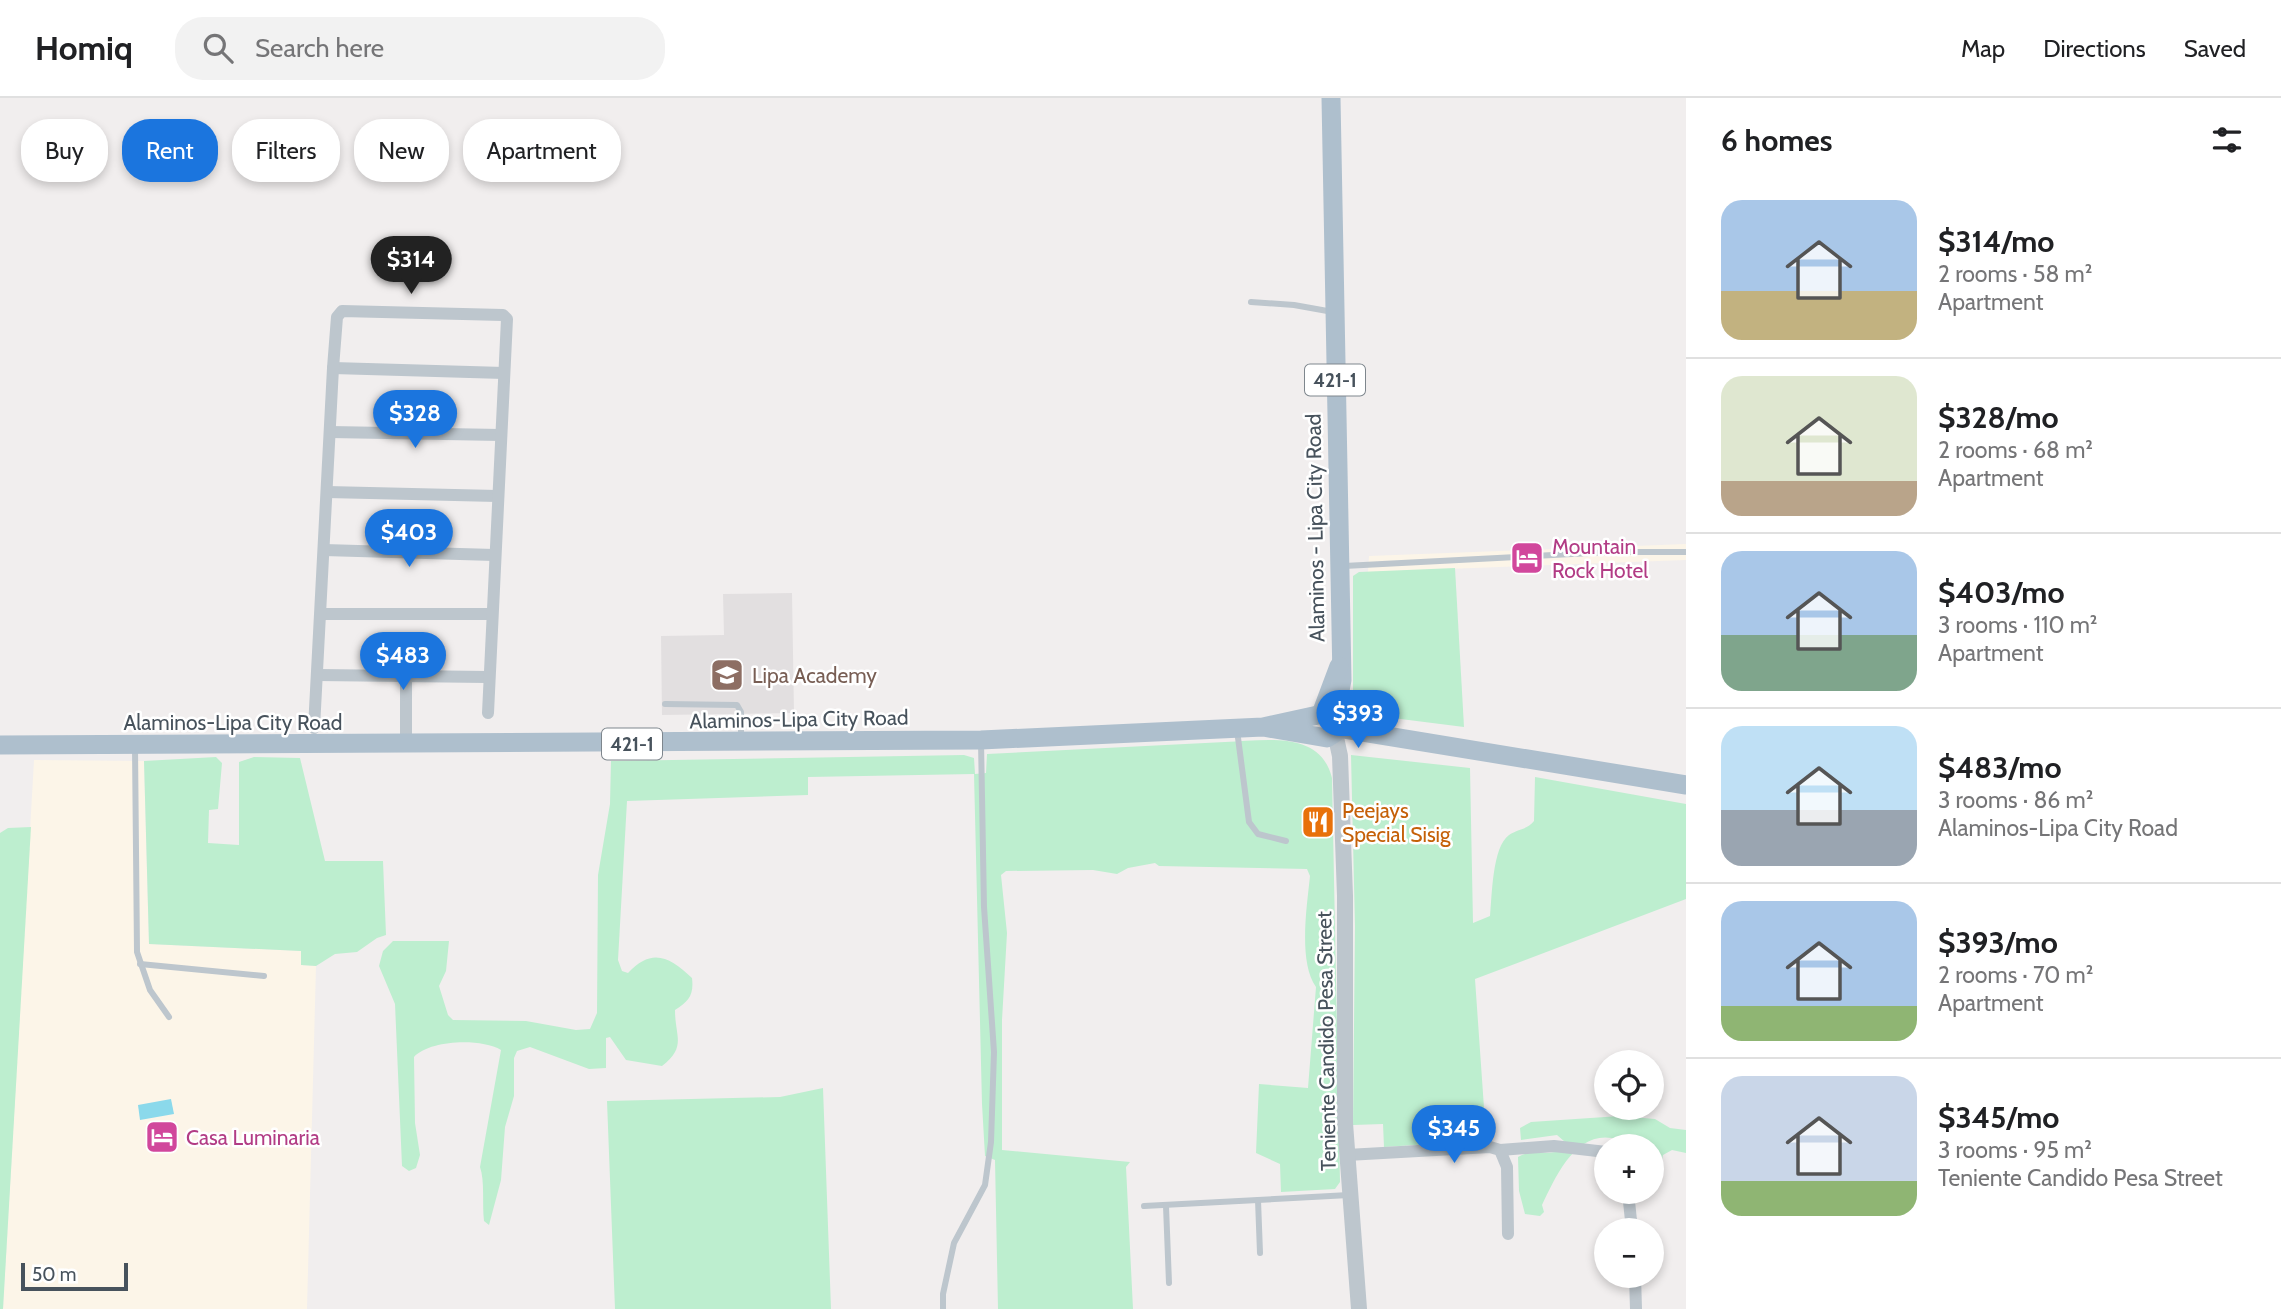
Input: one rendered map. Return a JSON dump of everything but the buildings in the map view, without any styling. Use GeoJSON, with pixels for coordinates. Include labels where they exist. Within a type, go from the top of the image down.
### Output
{"type":"FeatureCollection","features":[{"type":"Feature","properties":{"kind":"main road","name":"Alaminos - Lipa City Road"},"geometry":{"type":"LineString","coordinates":[[1327,726],[1341,689],[1331,98]]}},
{"type":"Feature","properties":{"kind":"main road","name":"Alaminos-Lipa City Road"},"geometry":{"type":"LineString","coordinates":[[0,745],[981,740],[1327,726],[1686,785]]}},
{"type":"Feature","properties":{"kind":"street"},"geometry":{"type":"LineString","coordinates":[[314,728],[333,368],[337,317],[342,311],[503,316],[506,319],[487,677],[488,713]]}},
{"type":"Feature","properties":{"kind":"street"},"geometry":{"type":"LineString","coordinates":[[333,368],[504,373]]}},
{"type":"Feature","properties":{"kind":"street"},"geometry":{"type":"LineString","coordinates":[[330,432],[500,435]]}},
{"type":"Feature","properties":{"kind":"street"},"geometry":{"type":"LineString","coordinates":[[327,492],[497,496]]}},
{"type":"Feature","properties":{"kind":"street"},"geometry":{"type":"LineString","coordinates":[[324,550],[494,555]]}},
{"type":"Feature","properties":{"kind":"street"},"geometry":{"type":"LineString","coordinates":[[321,614],[491,614]]}},
{"type":"Feature","properties":{"kind":"street"},"geometry":{"type":"LineString","coordinates":[[318,675],[487,677]]}},
{"type":"Feature","properties":{"kind":"street"},"geometry":{"type":"LineString","coordinates":[[406,676],[406,745]]}},
{"type":"Feature","properties":{"kind":"street","name":"Teniente Candido Pesa Street"},"geometry":{"type":"LineString","coordinates":[[1327,726],[1340,773],[1345,895],[1347,1155],[1359,1309]]}},
{"type":"Feature","properties":{"kind":"street"},"geometry":{"type":"LineString","coordinates":[[1347,1155],[1490,1147],[1500,1150],[1554,1146],[1594,1151]]}},
{"type":"Feature","properties":{"kind":"street"},"geometry":{"type":"LineString","coordinates":[[1500,1150],[1507,1167],[1508,1234]]}},
{"type":"Feature","properties":{"kind":"street"},"geometry":{"type":"LineString","coordinates":[[1635,1288],[1636,1309]]}},
{"type":"Feature","properties":{"kind":"lane"},"geometry":{"type":"LineString","coordinates":[[1251,302],[1294,305],[1335,313]]}},
{"type":"Feature","properties":{"kind":"lane"},"geometry":{"type":"LineString","coordinates":[[1338,566],[1611,552],[1686,552]]}},
{"type":"Feature","properties":{"kind":"lane"},"geometry":{"type":"LineString","coordinates":[[665,704],[737,705],[741,712],[741,743]]}},
{"type":"Feature","properties":{"kind":"lane"},"geometry":{"type":"LineString","coordinates":[[1237,728],[1249,822],[1265,837],[1286,841]]}},
{"type":"Feature","properties":{"kind":"lane"},"geometry":{"type":"LineString","coordinates":[[943,1309],[943,1294],[954,1243],[985,1185],[991,1150],[994,1052],[984,907],[981,740]]}},
{"type":"Feature","properties":{"kind":"lane"},"geometry":{"type":"LineString","coordinates":[[135,745],[136,945],[150,989],[169,1017]]}},
{"type":"Feature","properties":{"kind":"lane"},"geometry":{"type":"LineString","coordinates":[[140,964],[264,976]]}},
{"type":"Feature","properties":{"kind":"lane"},"geometry":{"type":"LineString","coordinates":[[1144,1206],[1349,1195]]}},
{"type":"Feature","properties":{"kind":"lane"},"geometry":{"type":"LineString","coordinates":[[1258,1200],[1260,1253]]}},
{"type":"Feature","properties":{"kind":"lane"},"geometry":{"type":"LineString","coordinates":[[1166,1206],[1170,1283]]}},
{"type":"Feature","properties":{"kind":"shaded area","name":"Mountain Rock Hotel"},"geometry":{"type":"Polygon","coordinates":[[[1686,544],[1686,560],[1368,572],[1369,556],[1686,544]]]}},
{"type":"Feature","properties":{"kind":"shaded area","name":"Lipa Academy"},"geometry":{"type":"Polygon","coordinates":[[[792,593],[794,713],[662,715],[661,636],[724,635],[723,594],[792,593]]]}},
{"type":"Feature","properties":{"kind":"shaded area","name":"Casa Luminaria"},"geometry":{"type":"Polygon","coordinates":[[[34,760],[144,761],[149,944],[301,951],[301,965],[316,966],[307,1309],[3,1309],[34,760]]]}},
{"type":"Feature","properties":{"kind":"green space"},"geometry":{"type":"Polygon","coordinates":[[[1455,568],[1464,727],[1369,715],[1353,704],[1353,576],[1359,572],[1455,568]]]}},
{"type":"Feature","properties":{"kind":"green space"},"geometry":{"type":"Polygon","coordinates":[[[1289,741],[1316,752],[1326,762],[1332,778],[1340,1182],[1335,1189],[1281,1192],[1280,1164],[1256,1153],[1259,1084],[1308,1088],[1316,987],[1310,976],[1305,949],[1310,876],[1307,869],[1159,866],[1155,863],[1128,868],[1117,874],[1093,870],[1006,871],[1001,875],[1007,933],[1002,1020],[1002,1150],[1130,1162],[1126,1167],[1133,1309],[998,1309],[995,1160],[985,1156],[982,1104],[974,774],[808,777],[808,795],[627,801],[618,960],[622,971],[628,973],[645,960],[661,958],[676,965],[692,978],[690,997],[675,1010],[678,1041],[675,1053],[662,1066],[626,1060],[610,1037],[606,1038],[606,1068],[589,1069],[530,1047],[517,1051],[514,1058],[514,1096],[505,1127],[501,1180],[489,1225],[484,1221],[480,1167],[501,1050],[468,1042],[443,1044],[421,1051],[414,1057],[415,1123],[420,1155],[416,1168],[409,1171],[402,1166],[395,1004],[379,966],[383,951],[393,941],[449,941],[446,971],[439,986],[448,1015],[453,1020],[526,1021],[576,1030],[590,1029],[597,1013],[598,875],[610,804],[611,761],[964,755],[974,758],[975,774],[986,773],[987,754],[1289,741]]]}},
{"type":"Feature","properties":{"kind":"green space"},"geometry":{"type":"Polygon","coordinates":[[[1351,755],[1470,768],[1473,923],[1490,916],[1496,861],[1503,841],[1534,821],[1535,777],[1686,804],[1686,899],[1475,979],[1485,1122],[1484,1134],[1477,1141],[1384,1147],[1383,1124],[1353,1125],[1355,926],[1351,755]]]}},
{"type":"Feature","properties":{"kind":"green space"},"geometry":{"type":"Polygon","coordinates":[[[216,757],[222,763],[218,809],[209,810],[208,843],[239,845],[239,762],[254,757],[300,758],[325,861],[383,861],[386,935],[357,952],[335,954],[316,966],[301,965],[301,951],[149,944],[144,761],[216,757]]]}},
{"type":"Feature","properties":{"kind":"green space"},"geometry":{"type":"Polygon","coordinates":[[[31,827],[3,1309],[0,1309],[0,833],[8,828],[31,827]]]}},
{"type":"Feature","properties":{"kind":"green space"},"geometry":{"type":"Polygon","coordinates":[[[823,1088],[831,1309],[615,1309],[607,1101],[780,1097],[823,1088]]]}},
{"type":"Feature","properties":{"kind":"green space"},"geometry":{"type":"Polygon","coordinates":[[[1594,1118],[1594,1120],[1657,1120],[1670,1128],[1686,1130],[1686,1153],[1672,1150],[1664,1154],[1664,1134],[1594,1134],[1594,1140],[1577,1149],[1568,1158],[1542,1205],[1544,1212],[1540,1216],[1525,1214],[1519,1191],[1518,1157],[1529,1153],[1559,1151],[1564,1149],[1565,1142],[1557,1135],[1521,1140],[1520,1128],[1531,1122],[1594,1118]]]}},
{"type":"Feature","properties":{"kind":"water"},"geometry":{"type":"Polygon","coordinates":[[[171,1099],[174,1114],[140,1120],[138,1105],[171,1099]]]}},
{"type":"Feature","properties":{"kind":"place","name":"Mountain Rock Hotel"},"geometry":{"type":"Point","coordinates":[1527,558]}},
{"type":"Feature","properties":{"kind":"place","name":"Lipa Academy"},"geometry":{"type":"Point","coordinates":[727,675]}},
{"type":"Feature","properties":{"kind":"place","name":"Peejays Special Sisig"},"geometry":{"type":"Point","coordinates":[1318,822]}},
{"type":"Feature","properties":{"kind":"place","name":"Casa Luminaria"},"geometry":{"type":"Point","coordinates":[162,1137]}}]}
